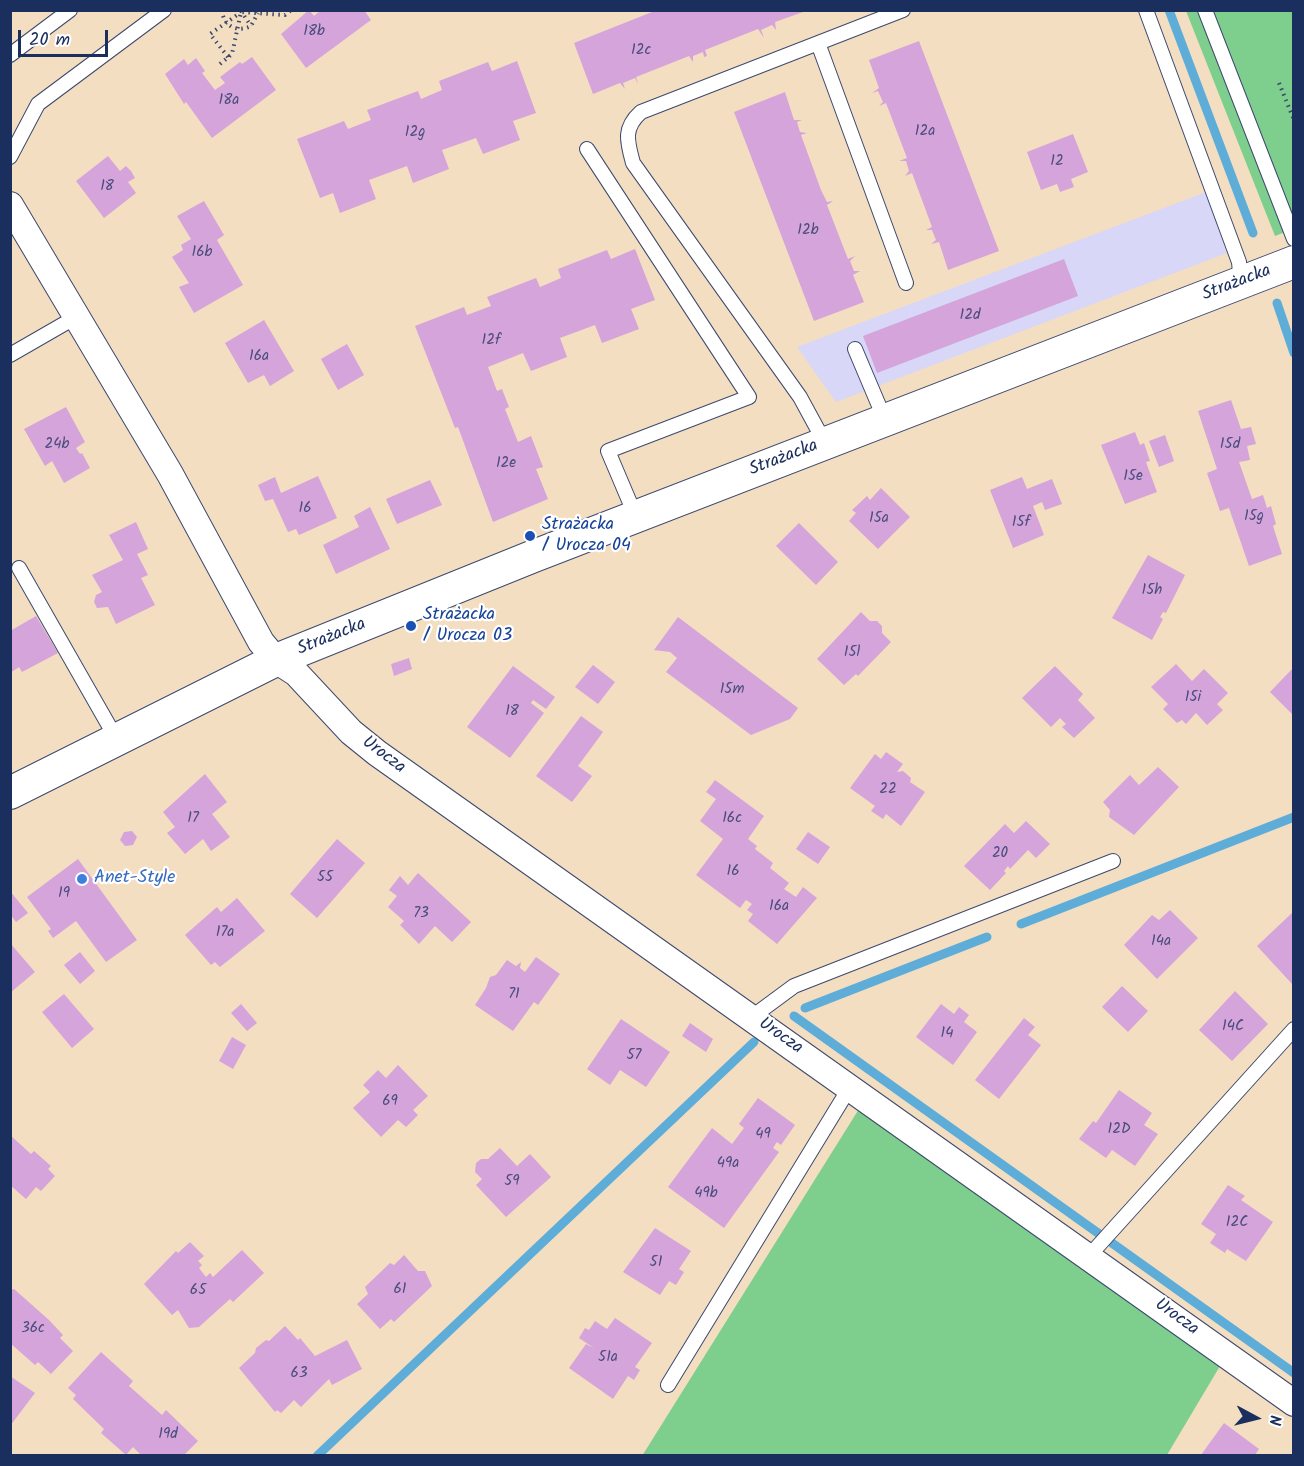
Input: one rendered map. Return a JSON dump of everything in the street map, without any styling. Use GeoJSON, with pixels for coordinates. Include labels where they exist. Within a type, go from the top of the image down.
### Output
{"type":"FeatureCollection","features":[{"type":"Feature","properties":{"kind":"street","name":"Strażacka"},"geometry":{"type":"LineString","coordinates":[[10,206],[170,474],[261,642],[276,660]]}},
{"type":"Feature","properties":{"kind":"street","name":"Strażacka"},"geometry":{"type":"LineString","coordinates":[[10,793],[276,660],[825,443],[1293,262]]}},
{"type":"Feature","properties":{"kind":"street","name":"Urocza"},"geometry":{"type":"LineString","coordinates":[[276,660],[296,673],[351,732],[377,753],[1089,1256],[1293,1403]]}},
{"type":"Feature","properties":{"kind":"lane"},"geometry":{"type":"LineString","coordinates":[[10,55],[70,10]]}},
{"type":"Feature","properties":{"kind":"lane"},"geometry":{"type":"LineString","coordinates":[[10,157],[39,104],[164,10]]}},
{"type":"Feature","properties":{"kind":"lane"},"geometry":{"type":"LineString","coordinates":[[825,443],[800,397],[633,163],[626,138],[631,121],[642,112],[903,10]]}},
{"type":"Feature","properties":{"kind":"lane"},"geometry":{"type":"LineString","coordinates":[[1146,10],[1239,262],[1241,283]]}},
{"type":"Feature","properties":{"kind":"lane"},"geometry":{"type":"LineString","coordinates":[[1205,10],[1293,239]]}},
{"type":"Feature","properties":{"kind":"lane"},"geometry":{"type":"LineString","coordinates":[[818,43],[906,283]]}},
{"type":"Feature","properties":{"kind":"lane"},"geometry":{"type":"LineString","coordinates":[[587,149],[749,397],[608,452],[636,517]]}},
{"type":"Feature","properties":{"kind":"lane"},"geometry":{"type":"LineString","coordinates":[[10,355],[76,317]]}},
{"type":"Feature","properties":{"kind":"lane"},"geometry":{"type":"LineString","coordinates":[[855,349],[885,420]]}},
{"type":"Feature","properties":{"kind":"lane"},"geometry":{"type":"LineString","coordinates":[[20,568],[116,738]]}},
{"type":"Feature","properties":{"kind":"lane"},"geometry":{"type":"LineString","coordinates":[[752,1017],[794,986],[1113,861]]}},
{"type":"Feature","properties":{"kind":"lane"},"geometry":{"type":"LineString","coordinates":[[1089,1256],[1293,1029]]}},
{"type":"Feature","properties":{"kind":"lane"},"geometry":{"type":"LineString","coordinates":[[668,1385],[850,1087]]}},
{"type":"Feature","properties":{"kind":"path"},"geometry":{"type":"LineString","coordinates":[[222,10],[226,23],[237,29],[251,26]]}},
{"type":"Feature","properties":{"kind":"path"},"geometry":{"type":"LineString","coordinates":[[241,11],[251,26]]}},
{"type":"Feature","properties":{"kind":"path"},"geometry":{"type":"LineString","coordinates":[[220,64],[232,54],[241,11]]}},
{"type":"Feature","properties":{"kind":"path"},"geometry":{"type":"LineString","coordinates":[[228,57],[210,34],[241,11],[285,15],[289,11]]}},
{"type":"Feature","properties":{"kind":"path"},"geometry":{"type":"LineString","coordinates":[[251,26],[258,12]]}},
{"type":"Feature","properties":{"kind":"path"},"geometry":{"type":"LineString","coordinates":[[1280,83],[1293,120]]}},
{"type":"Feature","properties":{"kind":"shaded area"},"geometry":{"type":"Polygon","coordinates":[[[1206,192],[1227,253],[836,402],[797,347],[1206,192]]]}},
{"type":"Feature","properties":{"kind":"green space"},"geometry":{"type":"Polygon","coordinates":[[[1186,11],[1293,11],[1293,229],[1275,236],[1186,11]]]}},
{"type":"Feature","properties":{"kind":"green space"},"geometry":{"type":"Polygon","coordinates":[[[859,1109],[1220,1366],[1167,1455],[642,1456],[859,1109]]]}},
{"type":"Feature","properties":{"kind":"building"},"geometry":{"type":"Polygon","coordinates":[[[309,10],[314,16],[321,10],[364,10],[371,20],[306,68],[281,34],[309,10]]]}},
{"type":"Feature","properties":{"kind":"building"},"geometry":{"type":"Polygon","coordinates":[[[657,10],[806,11],[775,22],[776,30],[772,25],[761,30],[764,38],[758,29],[705,50],[707,56],[704,57],[703,52],[693,56],[693,62],[689,56],[636,77],[638,84],[635,78],[623,83],[625,89],[620,83],[593,94],[574,43],[657,10]]]}},
{"type":"Feature","properties":{"kind":"building"},"geometry":{"type":"Polygon","coordinates":[[[919,41],[999,251],[948,270],[939,242],[931,244],[936,240],[932,230],[926,230],[932,227],[912,173],[905,176],[909,171],[906,161],[899,161],[907,158],[886,103],[879,106],[883,102],[878,91],[872,93],[879,88],[869,60],[919,41]]]}},
{"type":"Feature","properties":{"kind":"building"},"geometry":{"type":"Polygon","coordinates":[[[252,57],[276,90],[212,138],[186,102],[184,104],[165,74],[184,59],[188,65],[196,58],[205,71],[202,73],[215,90],[225,83],[220,77],[240,62],[242,64],[252,57]]]}},
{"type":"Feature","properties":{"kind":"building"},"geometry":{"type":"Polygon","coordinates":[[[517,61],[536,113],[513,121],[520,140],[483,154],[476,138],[442,150],[449,169],[413,183],[407,166],[369,180],[376,199],[340,213],[333,193],[320,198],[297,139],[344,121],[348,129],[371,120],[367,110],[418,91],[421,99],[442,90],[439,81],[488,62],[492,71],[517,61]]]}},
{"type":"Feature","properties":{"kind":"building"},"geometry":{"type":"Polygon","coordinates":[[[785,92],[794,120],[802,120],[797,122],[800,132],[807,133],[801,135],[821,190],[827,202],[833,201],[827,205],[848,259],[855,256],[850,261],[854,271],[860,271],[853,275],[864,302],[814,321],[734,112],[785,92]]]}},
{"type":"Feature","properties":{"kind":"building"},"geometry":{"type":"Polygon","coordinates":[[[1073,134],[1088,172],[1071,179],[1074,187],[1060,192],[1057,184],[1041,190],[1027,152],[1073,134]]]}},
{"type":"Feature","properties":{"kind":"building"},"geometry":{"type":"Polygon","coordinates":[[[108,156],[120,171],[126,166],[131,171],[135,178],[128,182],[136,193],[104,218],[76,181],[108,156]]]}},
{"type":"Feature","properties":{"kind":"building"},"geometry":{"type":"Polygon","coordinates":[[[204,201],[224,235],[217,240],[243,285],[194,313],[179,287],[189,283],[172,257],[183,250],[181,245],[191,239],[177,216],[204,201]]]}},
{"type":"Feature","properties":{"kind":"building"},"geometry":{"type":"Polygon","coordinates":[[[635,249],[655,300],[631,309],[639,329],[602,343],[595,325],[560,338],[567,357],[531,371],[523,353],[488,367],[497,391],[502,389],[509,407],[505,409],[518,442],[531,436],[543,467],[536,469],[548,499],[493,522],[458,427],[455,428],[415,326],[464,307],[467,315],[491,306],[487,297],[536,278],[540,287],[561,278],[558,269],[607,250],[611,259],[635,249]]]}},
{"type":"Feature","properties":{"kind":"building"},"geometry":{"type":"Polygon","coordinates":[[[1064,259],[1078,296],[877,373],[863,336],[1064,259]]]}},
{"type":"Feature","properties":{"kind":"building"},"geometry":{"type":"Polygon","coordinates":[[[264,320],[294,371],[270,386],[264,375],[248,383],[225,343],[264,320]]]}},
{"type":"Feature","properties":{"kind":"building"},"geometry":{"type":"Polygon","coordinates":[[[347,344],[364,375],[338,390],[321,359],[347,344]]]}},
{"type":"Feature","properties":{"kind":"building"},"geometry":{"type":"Polygon","coordinates":[[[1231,400],[1241,429],[1251,427],[1256,444],[1247,446],[1250,460],[1239,462],[1252,499],[1263,495],[1267,508],[1271,506],[1276,524],[1273,526],[1282,554],[1249,566],[1229,508],[1220,511],[1207,473],[1217,469],[1198,411],[1231,400]]]}},
{"type":"Feature","properties":{"kind":"building"},"geometry":{"type":"Polygon","coordinates":[[[66,407],[85,442],[76,448],[80,454],[82,453],[90,468],[64,483],[52,461],[45,466],[24,429],[66,407]]]}},
{"type":"Feature","properties":{"kind":"building"},"geometry":{"type":"Polygon","coordinates":[[[1135,432],[1140,445],[1144,443],[1150,461],[1146,462],[1157,492],[1125,504],[1101,445],[1135,432]]]}},
{"type":"Feature","properties":{"kind":"building"},"geometry":{"type":"Polygon","coordinates":[[[1165,435],[1174,461],[1159,467],[1149,441],[1165,435]]]}},
{"type":"Feature","properties":{"kind":"building"},"geometry":{"type":"Polygon","coordinates":[[[318,476],[337,518],[299,535],[296,529],[288,532],[273,499],[265,501],[258,485],[275,477],[281,493],[318,476]]]}},
{"type":"Feature","properties":{"kind":"building"},"geometry":{"type":"Polygon","coordinates":[[[1022,477],[1027,489],[1052,479],[1062,504],[1045,510],[1042,502],[1033,506],[1044,535],[1013,548],[990,490],[1022,477]]]}},
{"type":"Feature","properties":{"kind":"building"},"geometry":{"type":"Polygon","coordinates":[[[430,480],[442,505],[397,524],[386,499],[430,480]]]}},
{"type":"Feature","properties":{"kind":"building"},"geometry":{"type":"Polygon","coordinates":[[[881,488],[910,517],[878,549],[849,521],[856,513],[852,510],[867,496],[870,500],[881,488]]]}},
{"type":"Feature","properties":{"kind":"building"},"geometry":{"type":"Polygon","coordinates":[[[370,507],[390,549],[336,574],[323,545],[359,527],[354,516],[370,507]]]}},
{"type":"Feature","properties":{"kind":"building"},"geometry":{"type":"Polygon","coordinates":[[[136,522],[148,549],[137,554],[148,575],[141,578],[155,605],[116,624],[108,607],[97,608],[94,602],[96,595],[102,592],[92,575],[123,560],[109,535],[136,522]]]}},
{"type":"Feature","properties":{"kind":"building"},"geometry":{"type":"Polygon","coordinates":[[[799,523],[838,562],[816,585],[776,546],[799,523]]]}},
{"type":"Feature","properties":{"kind":"building"},"geometry":{"type":"Polygon","coordinates":[[[1148,555],[1185,575],[1166,613],[1163,612],[1160,617],[1163,619],[1152,640],[1112,618],[1148,555]]]}},
{"type":"Feature","properties":{"kind":"building"},"geometry":{"type":"Polygon","coordinates":[[[861,612],[870,621],[877,621],[882,626],[882,633],[891,642],[858,676],[856,674],[844,685],[817,659],[861,612]]]}},
{"type":"Feature","properties":{"kind":"building"},"geometry":{"type":"Polygon","coordinates":[[[36,616],[58,653],[22,672],[19,667],[10,673],[10,631],[36,616]]]}},
{"type":"Feature","properties":{"kind":"building"},"geometry":{"type":"Polygon","coordinates":[[[678,617],[798,708],[790,719],[751,735],[666,672],[677,658],[670,652],[654,650],[678,617]]]}},
{"type":"Feature","properties":{"kind":"building"},"geometry":{"type":"Polygon","coordinates":[[[409,658],[412,669],[394,676],[391,664],[409,658]]]}},
{"type":"Feature","properties":{"kind":"building"},"geometry":{"type":"Polygon","coordinates":[[[1176,664],[1192,681],[1204,669],[1228,693],[1217,704],[1223,710],[1207,725],[1196,713],[1186,724],[1182,720],[1177,723],[1163,709],[1168,704],[1151,687],[1176,664]]]}},
{"type":"Feature","properties":{"kind":"building"},"geometry":{"type":"Polygon","coordinates":[[[593,665],[615,682],[598,704],[575,687],[593,665]]]}},
{"type":"Feature","properties":{"kind":"building"},"geometry":{"type":"Polygon","coordinates":[[[513,666],[555,697],[546,709],[533,700],[531,703],[544,713],[510,758],[467,727],[513,666]]]}},
{"type":"Feature","properties":{"kind":"building"},"geometry":{"type":"Polygon","coordinates":[[[1055,666],[1083,694],[1078,700],[1095,718],[1074,738],[1062,727],[1066,724],[1060,718],[1051,727],[1022,698],[1055,666]]]}},
{"type":"Feature","properties":{"kind":"building"},"geometry":{"type":"Polygon","coordinates":[[[1293,668],[1293,715],[1270,692],[1293,668]]]}},
{"type":"Feature","properties":{"kind":"building"},"geometry":{"type":"Polygon","coordinates":[[[581,716],[603,732],[578,766],[592,776],[572,802],[536,776],[581,716]]]}},
{"type":"Feature","properties":{"kind":"building"},"geometry":{"type":"Polygon","coordinates":[[[886,752],[903,764],[897,772],[903,771],[911,778],[910,782],[925,792],[901,826],[886,814],[883,819],[871,811],[875,806],[850,788],[875,754],[881,759],[886,752]]]}},
{"type":"Feature","properties":{"kind":"building"},"geometry":{"type":"Polygon","coordinates":[[[1158,767],[1179,787],[1134,835],[1109,817],[1110,810],[1103,802],[1130,775],[1139,785],[1158,767]]]}},
{"type":"Feature","properties":{"kind":"building"},"geometry":{"type":"Polygon","coordinates":[[[205,774],[227,802],[212,814],[230,837],[211,851],[203,839],[185,854],[167,833],[175,827],[163,812],[205,774]]]}},
{"type":"Feature","properties":{"kind":"building"},"geometry":{"type":"Polygon","coordinates":[[[715,780],[764,816],[748,839],[757,846],[755,849],[773,863],[770,868],[789,883],[784,889],[796,897],[803,887],[817,898],[777,944],[748,921],[753,914],[747,910],[752,904],[746,900],[740,908],[696,875],[723,839],[700,821],[716,799],[706,792],[715,780]]]}},
{"type":"Feature","properties":{"kind":"building"},"geometry":{"type":"Polygon","coordinates":[[[1026,821],[1050,844],[1036,858],[1028,850],[1010,869],[1008,866],[1004,871],[1006,873],[990,890],[964,866],[1005,824],[1014,833],[1026,821]]]}},
{"type":"Feature","properties":{"kind":"building"},"geometry":{"type":"Polygon","coordinates":[[[132,831],[137,837],[133,845],[125,846],[120,840],[124,832],[132,831]]]}},
{"type":"Feature","properties":{"kind":"building"},"geometry":{"type":"Polygon","coordinates":[[[808,832],[830,847],[818,864],[796,849],[808,832]]]}},
{"type":"Feature","properties":{"kind":"building"},"geometry":{"type":"Polygon","coordinates":[[[337,839],[365,863],[317,918],[290,894],[337,839]]]}},
{"type":"Feature","properties":{"kind":"building"},"geometry":{"type":"Polygon","coordinates":[[[78,859],[137,940],[106,962],[76,921],[53,938],[48,931],[51,929],[27,897],[78,859]]]}},
{"type":"Feature","properties":{"kind":"building"},"geometry":{"type":"Polygon","coordinates":[[[418,873],[471,922],[452,942],[435,926],[419,944],[400,925],[404,921],[388,907],[397,896],[389,890],[400,876],[408,885],[418,873]]]}},
{"type":"Feature","properties":{"kind":"building"},"geometry":{"type":"Polygon","coordinates":[[[10,891],[28,913],[16,922],[10,914],[10,891]]]}},
{"type":"Feature","properties":{"kind":"building"},"geometry":{"type":"Polygon","coordinates":[[[237,898],[265,931],[220,967],[215,962],[211,965],[185,935],[217,907],[221,912],[237,898]]]}},
{"type":"Feature","properties":{"kind":"building"},"geometry":{"type":"Polygon","coordinates":[[[1170,910],[1198,938],[1157,979],[1124,945],[1152,915],[1159,920],[1170,910]]]}},
{"type":"Feature","properties":{"kind":"building"},"geometry":{"type":"Polygon","coordinates":[[[1293,912],[1293,985],[1257,946],[1293,912]]]}},
{"type":"Feature","properties":{"kind":"building"},"geometry":{"type":"Polygon","coordinates":[[[10,943],[35,972],[10,993],[10,943]]]}},
{"type":"Feature","properties":{"kind":"building"},"geometry":{"type":"Polygon","coordinates":[[[80,952],[95,971],[80,984],[64,965],[80,952]]]}},
{"type":"Feature","properties":{"kind":"building"},"geometry":{"type":"Polygon","coordinates":[[[536,957],[560,974],[538,1005],[534,1002],[513,1031],[475,1005],[490,977],[496,975],[507,960],[516,966],[521,962],[520,968],[525,972],[536,957]]]}},
{"type":"Feature","properties":{"kind":"building"},"geometry":{"type":"Polygon","coordinates":[[[1122,986],[1148,1011],[1128,1032],[1102,1007],[1122,986]]]}},
{"type":"Feature","properties":{"kind":"building"},"geometry":{"type":"Polygon","coordinates":[[[1235,991],[1268,1024],[1232,1061],[1199,1030],[1235,991]]]}},
{"type":"Feature","properties":{"kind":"building"},"geometry":{"type":"Polygon","coordinates":[[[64,994],[94,1029],[72,1048],[42,1012],[64,994]]]}},
{"type":"Feature","properties":{"kind":"building"},"geometry":{"type":"Polygon","coordinates":[[[241,1004],[257,1023],[247,1031],[231,1013],[241,1004]]]}},
{"type":"Feature","properties":{"kind":"building"},"geometry":{"type":"Polygon","coordinates":[[[941,1004],[954,1014],[959,1007],[969,1015],[964,1022],[977,1032],[953,1065],[916,1037],[941,1004]]]}},
{"type":"Feature","properties":{"kind":"building"},"geometry":{"type":"Polygon","coordinates":[[[1024,1018],[1035,1027],[1028,1035],[1041,1045],[999,1099],[975,1080],[1024,1018]]]}},
{"type":"Feature","properties":{"kind":"building"},"geometry":{"type":"Polygon","coordinates":[[[621,1019],[670,1052],[646,1087],[620,1070],[610,1085],[587,1069],[621,1019]]]}},
{"type":"Feature","properties":{"kind":"building"},"geometry":{"type":"Polygon","coordinates":[[[690,1023],[713,1039],[706,1052],[682,1036],[690,1023]]]}},
{"type":"Feature","properties":{"kind":"building"},"geometry":{"type":"Polygon","coordinates":[[[232,1037],[246,1045],[233,1069],[219,1061],[232,1037]]]}},
{"type":"Feature","properties":{"kind":"building"},"geometry":{"type":"Polygon","coordinates":[[[398,1065],[428,1096],[413,1110],[418,1115],[406,1127],[398,1120],[381,1137],[353,1108],[370,1092],[363,1085],[378,1070],[386,1078],[398,1065]]]}},
{"type":"Feature","properties":{"kind":"building"},"geometry":{"type":"Polygon","coordinates":[[[1119,1090],[1152,1113],[1144,1125],[1158,1134],[1135,1166],[1112,1150],[1106,1158],[1079,1139],[1093,1121],[1096,1123],[1119,1090]]]}},
{"type":"Feature","properties":{"kind":"building"},"geometry":{"type":"Polygon","coordinates":[[[758,1098],[795,1125],[781,1145],[777,1142],[773,1148],[779,1152],[724,1228],[668,1187],[712,1128],[732,1144],[744,1128],[739,1124],[758,1098]]]}},
{"type":"Feature","properties":{"kind":"building"},"geometry":{"type":"Polygon","coordinates":[[[10,1135],[31,1154],[34,1151],[51,1166],[48,1169],[55,1176],[41,1191],[36,1187],[26,1199],[10,1185],[10,1135]]]}},
{"type":"Feature","properties":{"kind":"building"},"geometry":{"type":"Polygon","coordinates":[[[500,1148],[517,1166],[530,1154],[551,1177],[506,1217],[476,1185],[482,1179],[475,1172],[476,1163],[481,1159],[488,1159],[500,1148]]]}},
{"type":"Feature","properties":{"kind":"building"},"geometry":{"type":"Polygon","coordinates":[[[1228,1185],[1245,1196],[1241,1200],[1273,1222],[1246,1261],[1227,1249],[1225,1253],[1210,1243],[1216,1234],[1201,1224],[1228,1185]]]}},
{"type":"Feature","properties":{"kind":"building"},"geometry":{"type":"Polygon","coordinates":[[[655,1228],[691,1251],[679,1269],[684,1272],[676,1285],[669,1281],[660,1295],[623,1272],[655,1228]]]}},
{"type":"Feature","properties":{"kind":"building"},"geometry":{"type":"Polygon","coordinates":[[[190,1242],[204,1256],[198,1261],[202,1265],[199,1268],[206,1277],[210,1273],[213,1277],[242,1250],[264,1273],[233,1302],[230,1299],[199,1327],[189,1328],[178,1310],[172,1315],[144,1284],[176,1251],[178,1253],[190,1242]]]}},
{"type":"Feature","properties":{"kind":"building"},"geometry":{"type":"Polygon","coordinates":[[[404,1255],[418,1271],[425,1271],[432,1286],[394,1322],[391,1319],[380,1329],[357,1304],[368,1294],[365,1287],[390,1263],[394,1265],[404,1255]]]}},
{"type":"Feature","properties":{"kind":"building"},"geometry":{"type":"Polygon","coordinates":[[[14,1289],[49,1320],[63,1335],[60,1338],[73,1351],[51,1374],[38,1362],[35,1365],[10,1343],[10,1290],[14,1289]]]}},
{"type":"Feature","properties":{"kind":"building"},"geometry":{"type":"Polygon","coordinates":[[[615,1318],[652,1343],[635,1367],[640,1370],[634,1380],[628,1376],[613,1399],[569,1368],[586,1344],[594,1348],[579,1338],[585,1328],[589,1330],[595,1321],[607,1329],[615,1318]]]}},
{"type":"Feature","properties":{"kind":"building"},"geometry":{"type":"Polygon","coordinates":[[[285,1326],[298,1340],[300,1338],[315,1356],[347,1340],[362,1369],[332,1385],[329,1379],[301,1407],[294,1400],[281,1413],[277,1410],[275,1412],[239,1368],[255,1353],[256,1348],[266,1340],[269,1341],[285,1326]]]}},
{"type":"Feature","properties":{"kind":"building"},"geometry":{"type":"Polygon","coordinates":[[[101,1352],[133,1381],[129,1386],[162,1415],[166,1410],[198,1441],[184,1455],[141,1455],[133,1447],[126,1455],[101,1433],[104,1429],[73,1399],[76,1395],[68,1388],[101,1352]]]}},
{"type":"Feature","properties":{"kind":"building"},"geometry":{"type":"Polygon","coordinates":[[[10,1376],[35,1393],[10,1426],[10,1376]]]}},
{"type":"Feature","properties":{"kind":"building"},"geometry":{"type":"Polygon","coordinates":[[[1224,1423],[1259,1449],[1255,1455],[1201,1455],[1224,1423]]]}},
{"type":"Feature","properties":{"kind":"waterway"},"geometry":{"type":"LineString","coordinates":[[1169,10],[1253,233]]}},
{"type":"Feature","properties":{"kind":"waterway"},"geometry":{"type":"LineString","coordinates":[[1277,303],[1294,353]]}},
{"type":"Feature","properties":{"kind":"waterway"},"geometry":{"type":"LineString","coordinates":[[1021,924],[1294,817]]}},
{"type":"Feature","properties":{"kind":"waterway"},"geometry":{"type":"LineString","coordinates":[[805,1008],[987,937]]}},
{"type":"Feature","properties":{"kind":"waterway"},"geometry":{"type":"LineString","coordinates":[[794,1016],[1294,1373]]}},
{"type":"Feature","properties":{"kind":"waterway"},"geometry":{"type":"LineString","coordinates":[[317,1456],[754,1042]]}},
{"type":"Feature","properties":{"kind":"place","name":"Strażacka / Urocza 04"},"geometry":{"type":"Point","coordinates":[530,536]}},
{"type":"Feature","properties":{"kind":"place","name":"Strażacka / Urocza 03"},"geometry":{"type":"Point","coordinates":[411,626]}},
{"type":"Feature","properties":{"kind":"place","name":"Anet-Style"},"geometry":{"type":"Point","coordinates":[82,879]}}]}
